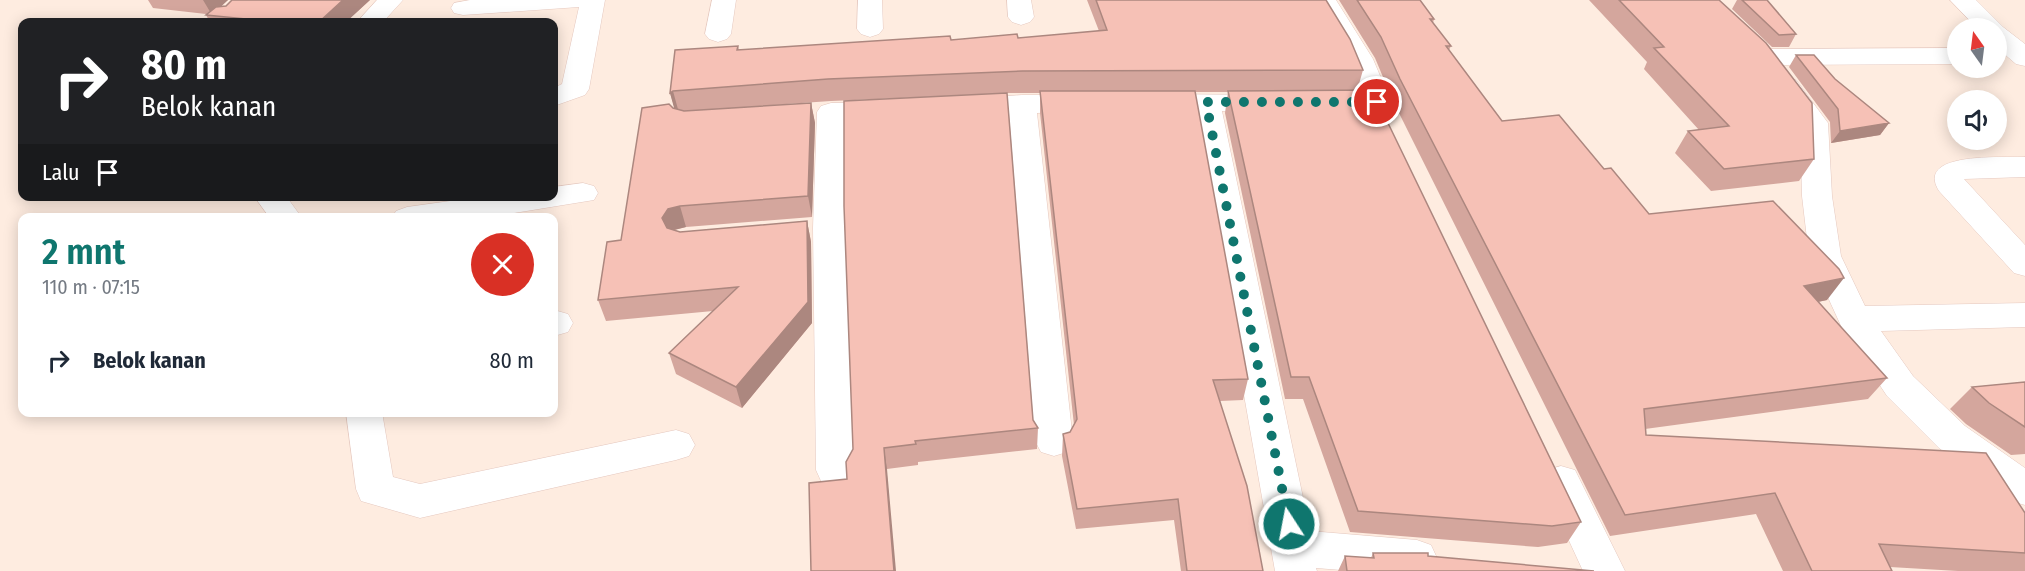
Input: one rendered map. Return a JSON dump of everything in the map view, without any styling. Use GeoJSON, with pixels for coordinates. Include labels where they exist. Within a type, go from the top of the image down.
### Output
{"type":"FeatureCollection","features":[{"type":"Feature","properties":{"kind":"street"},"geometry":{"type":"LineString","coordinates":[[373,18],[391,0]]}},
{"type":"Feature","properties":{"kind":"street"},"geometry":{"type":"LineString","coordinates":[[463,8],[580,0]]}},
{"type":"Feature","properties":{"kind":"street"},"geometry":{"type":"LineString","coordinates":[[558,96],[575,89],[593,0]]}},
{"type":"Feature","properties":{"kind":"street"},"geometry":{"type":"LineString","coordinates":[[718,34],[724,0]]}},
{"type":"Feature","properties":{"kind":"street"},"geometry":{"type":"LineString","coordinates":[[870,0],[870,29]]}},
{"type":"Feature","properties":{"kind":"street"},"geometry":{"type":"LineString","coordinates":[[1324,0],[1360,59],[1391,133]]}},
{"type":"Feature","properties":{"kind":"street"},"geometry":{"type":"LineString","coordinates":[[1962,0],[1981,18]]}},
{"type":"Feature","properties":{"kind":"street"},"geometry":{"type":"LineString","coordinates":[[1739,33],[1764,57],[1814,123],[1817,196],[1825,256],[1854,319],[1900,386],[1952,437],[2025,489]]}},
{"type":"Feature","properties":{"kind":"street"},"geometry":{"type":"LineString","coordinates":[[1764,57],[1947,56]]}},
{"type":"Feature","properties":{"kind":"street"},"geometry":{"type":"LineString","coordinates":[[1206,102],[1294,560],[1456,561]]}},
{"type":"Feature","properties":{"kind":"street"},"geometry":{"type":"LineString","coordinates":[[836,470],[817,229],[819,113],[1022,103],[1377,102]]}},
{"type":"Feature","properties":{"kind":"street"},"geometry":{"type":"LineString","coordinates":[[1022,103],[1054,441]]}},
{"type":"Feature","properties":{"kind":"street"},"geometry":{"type":"LineString","coordinates":[[2025,167],[1961,169],[1949,174],[1950,184],[2025,265]]}},
{"type":"Feature","properties":{"kind":"street"},"geometry":{"type":"LineString","coordinates":[[558,197],[583,193]]}},
{"type":"Feature","properties":{"kind":"street"},"geometry":{"type":"LineString","coordinates":[[273,201],[282,213]]}},
{"type":"Feature","properties":{"kind":"street"},"geometry":{"type":"LineString","coordinates":[[442,213],[527,201]]}},
{"type":"Feature","properties":{"kind":"street"},"geometry":{"type":"LineString","coordinates":[[1854,319],[2025,315]]}},
{"type":"Feature","properties":{"kind":"street"},"geometry":{"type":"LineString","coordinates":[[365,417],[375,489],[420,501],[676,445]]}},
{"type":"Feature","properties":{"kind":"street"},"geometry":{"type":"LineString","coordinates":[[1547,454],[1604,571]]}},
{"type":"Feature","properties":{"kind":"building"},"geometry":{"type":"Polygon","coordinates":[[[232,0],[343,0],[323,18],[236,18],[206,15],[216,7],[226,6],[232,0]]]}},
{"type":"Feature","properties":{"kind":"building"},"geometry":{"type":"Polygon","coordinates":[[[1096,0],[1326,0],[1350,39],[1363,70],[1022,71],[828,79],[670,93],[675,50],[738,46],[737,50],[950,36],[951,40],[1017,34],[1018,38],[1107,30],[1096,0]]]}},
{"type":"Feature","properties":{"kind":"building"},"geometry":{"type":"Polygon","coordinates":[[[1357,0],[1420,0],[1434,19],[1430,19],[1451,46],[1446,46],[1502,121],[1559,115],[1604,169],[1611,168],[1649,214],[1773,201],[1839,269],[1844,278],[1804,286],[1887,378],[1644,409],[1646,435],[1986,453],[2025,513],[2025,553],[1879,544],[1892,571],[1812,571],[1775,493],[1625,515],[1400,79],[1381,37],[1357,0]]]}},
{"type":"Feature","properties":{"kind":"building"},"geometry":{"type":"Polygon","coordinates":[[[1619,0],[1719,0],[1766,43],[1812,103],[1814,159],[1724,169],[1688,131],[1729,126],[1654,48],[1664,47],[1619,0]]]}},
{"type":"Feature","properties":{"kind":"building"},"geometry":{"type":"Polygon","coordinates":[[[1742,0],[1767,0],[1796,34],[1779,35],[1742,0]]]}},
{"type":"Feature","properties":{"kind":"building"},"geometry":{"type":"Polygon","coordinates":[[[1796,55],[1814,55],[1835,79],[1889,123],[1840,131],[1838,109],[1796,55]]]}},
{"type":"Feature","properties":{"kind":"building"},"geometry":{"type":"Polygon","coordinates":[[[1372,90],[1581,522],[1552,526],[1358,511],[1309,377],[1291,377],[1228,91],[1372,90]]]}},
{"type":"Feature","properties":{"kind":"building"},"geometry":{"type":"Polygon","coordinates":[[[1040,91],[1195,91],[1248,379],[1213,380],[1247,486],[1263,571],[1187,571],[1178,499],[1077,509],[1063,434],[1070,432],[1077,419],[1040,91]]]}},
{"type":"Feature","properties":{"kind":"building"},"geometry":{"type":"Polygon","coordinates":[[[1007,93],[1033,420],[1038,428],[915,441],[916,444],[884,448],[894,571],[811,571],[809,483],[847,479],[846,462],[853,449],[844,206],[844,101],[1007,93]]]}},
{"type":"Feature","properties":{"kind":"building"},"geometry":{"type":"Polygon","coordinates":[[[811,103],[808,196],[680,206],[668,209],[662,218],[667,228],[680,232],[807,221],[808,302],[736,387],[669,353],[738,287],[598,300],[607,242],[621,240],[642,108],[669,104],[673,108],[684,111],[811,103]]]}},
{"type":"Feature","properties":{"kind":"building"},"geometry":{"type":"Polygon","coordinates":[[[2025,382],[2025,427],[1989,403],[1972,387],[2025,382]]]}},
{"type":"Feature","properties":{"kind":"building"},"geometry":{"type":"Polygon","coordinates":[[[1373,553],[1428,553],[1428,556],[1594,571],[1347,571],[1345,556],[1374,558],[1373,553]]]}},
{"type":"Feature","properties":{"kind":"route"},"geometry":{"type":"LineString","coordinates":[[1289,524],[1206,102],[1377,102]]}}]}
